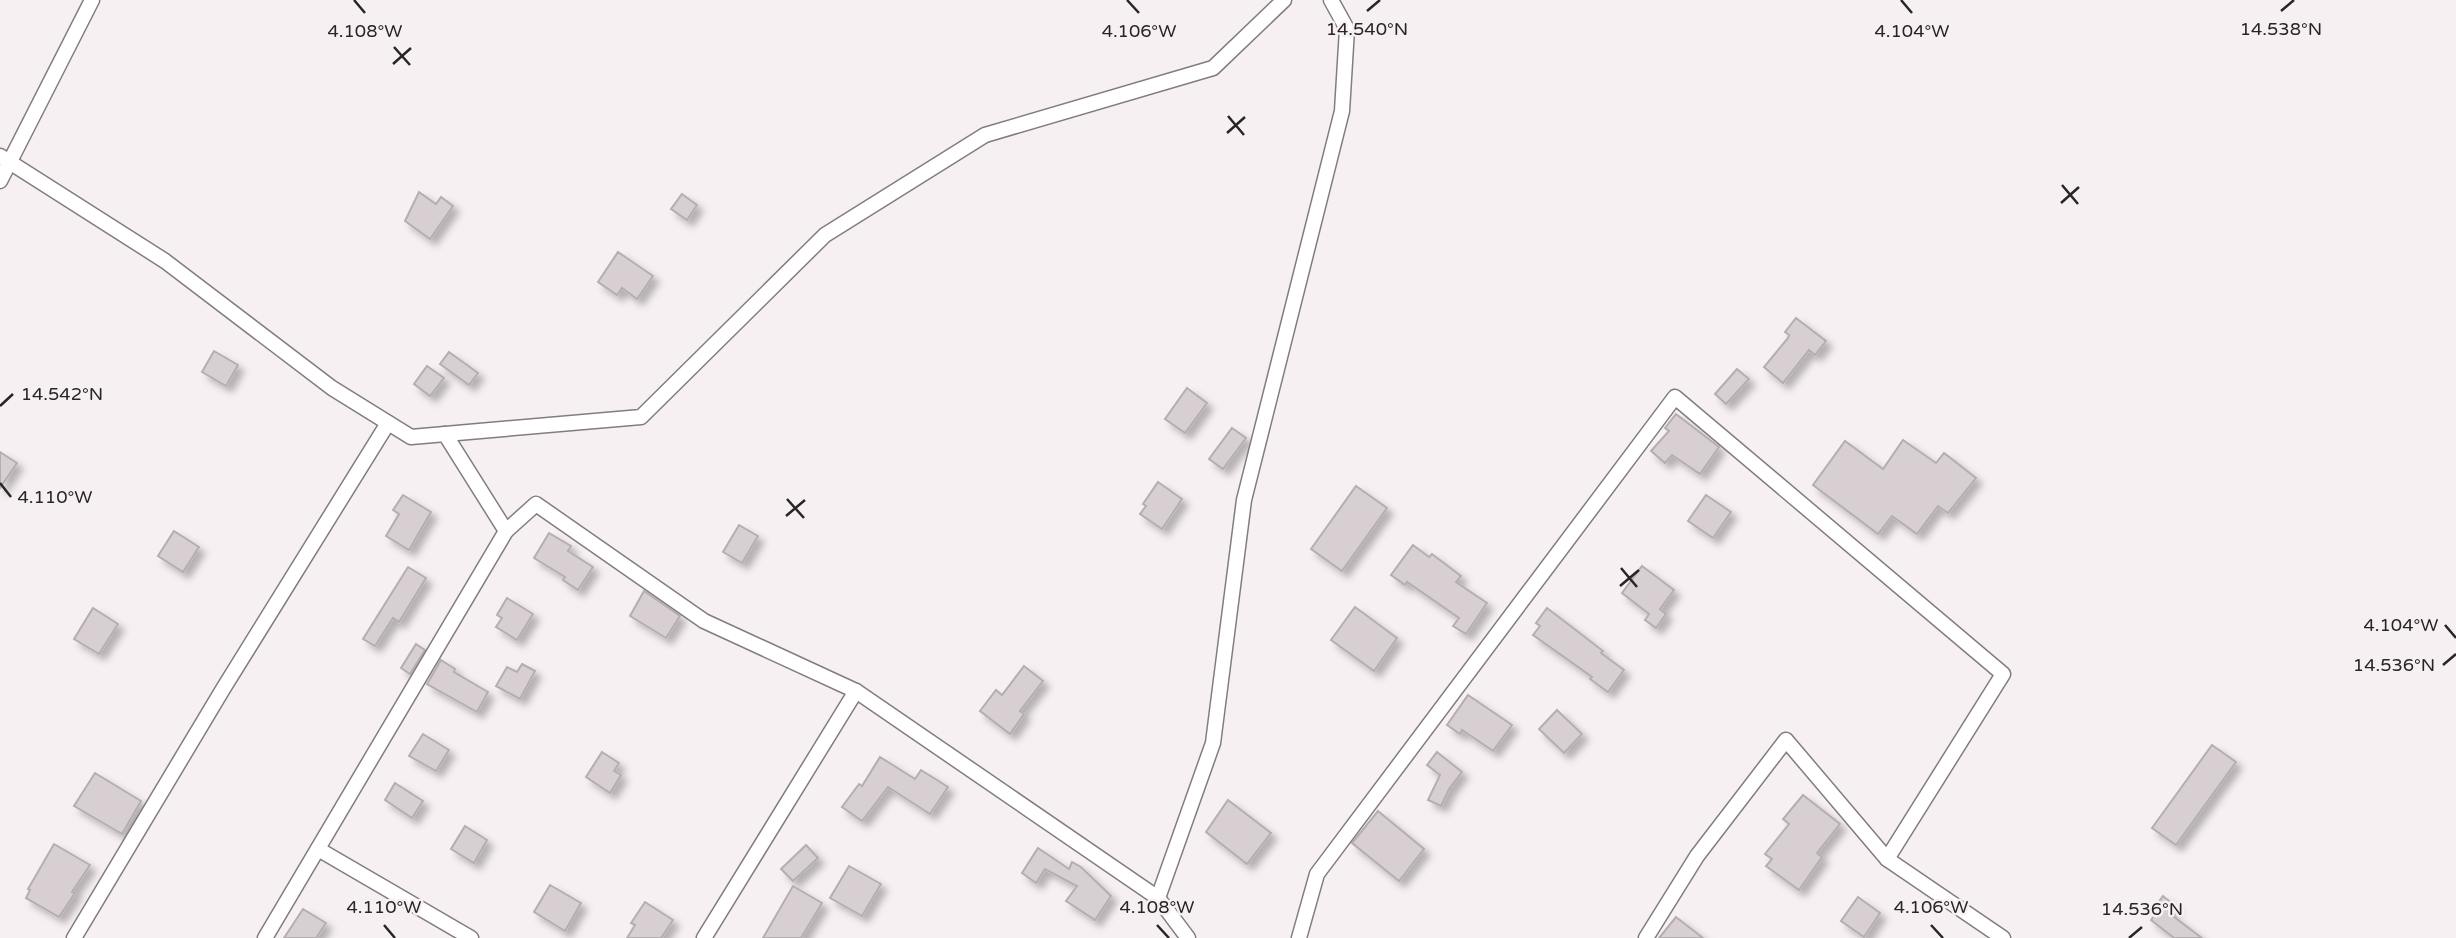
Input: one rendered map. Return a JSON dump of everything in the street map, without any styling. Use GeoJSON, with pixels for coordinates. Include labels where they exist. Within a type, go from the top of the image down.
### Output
{"type":"FeatureCollection","features":[{"type":"Feature","properties":{"kind":"street"},"geometry":{"type":"LineString","coordinates":[[0,180],[4,158],[92,0]]}},
{"type":"Feature","properties":{"kind":"street"},"geometry":{"type":"LineString","coordinates":[[4,158],[165,261],[332,388],[411,437],[641,418],[825,235],[985,135],[1213,68],[1284,0]]}},
{"type":"Feature","properties":{"kind":"street"},"geometry":{"type":"LineString","coordinates":[[1158,898],[1213,743],[1244,500],[1342,111],[1347,29],[1331,0]]}},
{"type":"Feature","properties":{"kind":"street"},"geometry":{"type":"LineString","coordinates":[[1299,938],[1317,874],[1675,397],[2003,674],[1887,859]]}},
{"type":"Feature","properties":{"kind":"street"},"geometry":{"type":"LineString","coordinates":[[74,938],[223,689],[388,423]]}},
{"type":"Feature","properties":{"kind":"street"},"geometry":{"type":"LineString","coordinates":[[445,434],[506,531]]}},
{"type":"Feature","properties":{"kind":"street"},"geometry":{"type":"LineString","coordinates":[[265,938],[506,531],[536,505],[704,621],[856,691],[1158,898],[1188,938]]}},
{"type":"Feature","properties":{"kind":"street"},"geometry":{"type":"LineString","coordinates":[[704,938],[856,691]]}},
{"type":"Feature","properties":{"kind":"street"},"geometry":{"type":"LineString","coordinates":[[1646,938],[1697,856],[1786,740],[1887,859],[2003,938]]}},
{"type":"Feature","properties":{"kind":"street"},"geometry":{"type":"LineString","coordinates":[[318,849],[471,938]]}},
{"type":"Feature","properties":{"kind":"building"},"geometry":{"type":"Polygon","coordinates":[[[419,192],[436,204],[441,197],[453,206],[430,239],[405,221],[419,192]]]}},
{"type":"Feature","properties":{"kind":"building"},"geometry":{"type":"Polygon","coordinates":[[[682,194],[697,205],[687,220],[671,209],[682,194]]]}},
{"type":"Feature","properties":{"kind":"building"},"geometry":{"type":"Polygon","coordinates":[[[618,252],[653,276],[637,299],[622,288],[617,295],[598,282],[618,252]]]}},
{"type":"Feature","properties":{"kind":"building"},"geometry":{"type":"Polygon","coordinates":[[[1796,318],[1826,341],[1815,355],[1809,350],[1783,383],[1764,367],[1788,338],[1789,335],[1785,332],[1796,318]]]}},
{"type":"Feature","properties":{"kind":"building"},"geometry":{"type":"Polygon","coordinates":[[[214,351],[238,365],[226,386],[202,372],[214,351]]]}},
{"type":"Feature","properties":{"kind":"building"},"geometry":{"type":"Polygon","coordinates":[[[449,352],[478,373],[469,385],[440,364],[449,352]]]}},
{"type":"Feature","properties":{"kind":"building"},"geometry":{"type":"Polygon","coordinates":[[[427,366],[444,378],[430,396],[414,384],[427,366]]]}},
{"type":"Feature","properties":{"kind":"building"},"geometry":{"type":"Polygon","coordinates":[[[1737,369],[1749,379],[1726,404],[1715,394],[1737,369]]]}},
{"type":"Feature","properties":{"kind":"building"},"geometry":{"type":"Polygon","coordinates":[[[1187,388],[1207,403],[1185,433],[1165,419],[1187,388]]]}},
{"type":"Feature","properties":{"kind":"building"},"geometry":{"type":"Polygon","coordinates":[[[1676,414],[1719,447],[1700,474],[1672,455],[1665,463],[1651,451],[1669,431],[1665,428],[1676,414]]]}},
{"type":"Feature","properties":{"kind":"building"},"geometry":{"type":"Polygon","coordinates":[[[1232,428],[1246,438],[1223,469],[1209,459],[1232,428]]]}},
{"type":"Feature","properties":{"kind":"building"},"geometry":{"type":"Polygon","coordinates":[[[1903,440],[1936,463],[1944,453],[1976,478],[1948,513],[1938,506],[1917,534],[1892,516],[1878,534],[1813,485],[1845,441],[1883,469],[1903,440]]]}},
{"type":"Feature","properties":{"kind":"building"},"geometry":{"type":"Polygon","coordinates":[[[0,452],[17,463],[0,488],[0,452]]]}},
{"type":"Feature","properties":{"kind":"building"},"geometry":{"type":"Polygon","coordinates":[[[1158,482],[1182,499],[1162,529],[1140,514],[1146,506],[1143,504],[1158,482]]]}},
{"type":"Feature","properties":{"kind":"building"},"geometry":{"type":"Polygon","coordinates":[[[1356,486],[1387,508],[1342,571],[1311,549],[1356,486]]]}},
{"type":"Feature","properties":{"kind":"building"},"geometry":{"type":"Polygon","coordinates":[[[403,495],[431,512],[409,550],[386,536],[399,514],[393,510],[403,495]]]}},
{"type":"Feature","properties":{"kind":"building"},"geometry":{"type":"Polygon","coordinates":[[[1706,495],[1731,512],[1713,538],[1688,521],[1706,495]]]}},
{"type":"Feature","properties":{"kind":"building"},"geometry":{"type":"Polygon","coordinates":[[[739,525],[758,536],[742,563],[723,552],[739,525]]]}},
{"type":"Feature","properties":{"kind":"building"},"geometry":{"type":"Polygon","coordinates":[[[174,531],[199,547],[183,572],[158,556],[174,531]]]}},
{"type":"Feature","properties":{"kind":"building"},"geometry":{"type":"Polygon","coordinates":[[[549,533],[571,546],[568,551],[593,567],[578,590],[563,580],[565,577],[534,558],[549,533]]]}},
{"type":"Feature","properties":{"kind":"building"},"geometry":{"type":"Polygon","coordinates":[[[1413,545],[1429,557],[1432,554],[1461,576],[1456,582],[1487,603],[1466,634],[1453,626],[1459,618],[1407,582],[1405,585],[1391,575],[1413,545]]]}},
{"type":"Feature","properties":{"kind":"building"},"geometry":{"type":"Polygon","coordinates":[[[1642,566],[1674,590],[1660,609],[1666,614],[1656,628],[1645,620],[1649,614],[1622,593],[1642,566]]]}},
{"type":"Feature","properties":{"kind":"building"},"geometry":{"type":"Polygon","coordinates":[[[408,567],[426,578],[399,622],[393,618],[375,646],[363,639],[408,567]]]}},
{"type":"Feature","properties":{"kind":"building"},"geometry":{"type":"Polygon","coordinates":[[[644,591],[680,616],[666,638],[630,616],[644,591]]]}},
{"type":"Feature","properties":{"kind":"building"},"geometry":{"type":"Polygon","coordinates":[[[507,598],[533,614],[517,640],[496,627],[502,618],[497,615],[507,598]]]}},
{"type":"Feature","properties":{"kind":"building"},"geometry":{"type":"Polygon","coordinates":[[[1355,607],[1397,638],[1374,671],[1331,640],[1355,607]]]}},
{"type":"Feature","properties":{"kind":"building"},"geometry":{"type":"Polygon","coordinates":[[[93,608],[118,624],[99,654],[74,639],[93,608]]]}},
{"type":"Feature","properties":{"kind":"building"},"geometry":{"type":"Polygon","coordinates":[[[1547,608],[1624,670],[1608,692],[1590,679],[1592,677],[1533,635],[1540,626],[1536,623],[1547,608]]]}},
{"type":"Feature","properties":{"kind":"building"},"geometry":{"type":"Polygon","coordinates":[[[416,644],[425,650],[410,674],[401,668],[416,644]]]}},
{"type":"Feature","properties":{"kind":"building"},"geometry":{"type":"Polygon","coordinates":[[[441,660],[455,669],[454,672],[488,692],[477,712],[427,684],[441,660]]]}},
{"type":"Feature","properties":{"kind":"building"},"geometry":{"type":"Polygon","coordinates":[[[522,664],[535,671],[520,699],[496,686],[507,667],[517,672],[522,664]]]}},
{"type":"Feature","properties":{"kind":"building"},"geometry":{"type":"Polygon","coordinates":[[[1024,666],[1043,681],[1020,711],[1024,714],[1010,734],[980,711],[996,690],[1002,695],[1024,666]]]}},
{"type":"Feature","properties":{"kind":"building"},"geometry":{"type":"Polygon","coordinates":[[[1468,695],[1512,725],[1493,751],[1462,730],[1460,734],[1447,725],[1468,695]]]}},
{"type":"Feature","properties":{"kind":"building"},"geometry":{"type":"Polygon","coordinates":[[[1557,710],[1582,734],[1564,753],[1539,729],[1557,710]]]}},
{"type":"Feature","properties":{"kind":"building"},"geometry":{"type":"Polygon","coordinates":[[[423,734],[449,750],[436,771],[409,756],[423,734]]]}},
{"type":"Feature","properties":{"kind":"building"},"geometry":{"type":"Polygon","coordinates":[[[2212,745],[2236,762],[2176,845],[2152,828],[2212,745]]]}},
{"type":"Feature","properties":{"kind":"building"},"geometry":{"type":"Polygon","coordinates":[[[602,752],[619,763],[614,771],[621,775],[610,793],[586,777],[602,752]]]}},
{"type":"Feature","properties":{"kind":"building"},"geometry":{"type":"Polygon","coordinates":[[[1437,752],[1462,772],[1449,789],[1441,806],[1428,800],[1440,775],[1427,765],[1437,752]]]}},
{"type":"Feature","properties":{"kind":"building"},"geometry":{"type":"Polygon","coordinates":[[[880,757],[915,779],[921,770],[948,787],[930,814],[888,787],[862,821],[842,807],[859,784],[862,786],[880,757]]]}},
{"type":"Feature","properties":{"kind":"building"},"geometry":{"type":"Polygon","coordinates":[[[95,773],[141,801],[122,834],[74,806],[95,773]]]}},
{"type":"Feature","properties":{"kind":"building"},"geometry":{"type":"Polygon","coordinates":[[[395,783],[423,801],[412,818],[385,800],[395,783]]]}},
{"type":"Feature","properties":{"kind":"building"},"geometry":{"type":"Polygon","coordinates":[[[1803,795],[1840,824],[1817,853],[1822,857],[1799,890],[1766,866],[1772,859],[1765,854],[1789,824],[1783,819],[1803,795]]]}},
{"type":"Feature","properties":{"kind":"building"},"geometry":{"type":"Polygon","coordinates":[[[1228,800],[1271,833],[1247,864],[1206,832],[1228,800]]]}},
{"type":"Feature","properties":{"kind":"building"},"geometry":{"type":"Polygon","coordinates":[[[1378,811],[1424,849],[1399,881],[1352,843],[1378,811]]]}},
{"type":"Feature","properties":{"kind":"building"},"geometry":{"type":"Polygon","coordinates":[[[465,826],[487,840],[474,863],[451,849],[465,826]]]}},
{"type":"Feature","properties":{"kind":"building"},"geometry":{"type":"Polygon","coordinates":[[[54,844],[90,865],[59,917],[26,898],[30,890],[28,889],[54,844]]]}},
{"type":"Feature","properties":{"kind":"building"},"geometry":{"type":"Polygon","coordinates":[[[806,845],[818,858],[793,881],[781,869],[806,845]]]}},
{"type":"Feature","properties":{"kind":"building"},"geometry":{"type":"Polygon","coordinates":[[[1038,848],[1069,869],[1072,862],[1081,867],[1111,896],[1095,920],[1066,901],[1077,886],[1045,869],[1036,883],[1022,873],[1038,848]]]}},
{"type":"Feature","properties":{"kind":"building"},"geometry":{"type":"Polygon","coordinates":[[[849,866],[881,884],[862,916],[830,898],[849,866]]]}},
{"type":"Feature","properties":{"kind":"building"},"geometry":{"type":"Polygon","coordinates":[[[550,885],[581,903],[565,931],[534,912],[550,885]]]}},
{"type":"Feature","properties":{"kind":"building"},"geometry":{"type":"Polygon","coordinates":[[[793,886],[822,903],[801,938],[763,938],[793,886]]]}},
{"type":"Feature","properties":{"kind":"building"},"geometry":{"type":"Polygon","coordinates":[[[2163,896],[2175,906],[2169,913],[2202,938],[2174,938],[2151,920],[2154,916],[2150,913],[2163,896]]]}},
{"type":"Feature","properties":{"kind":"building"},"geometry":{"type":"Polygon","coordinates":[[[1858,897],[1880,913],[1864,937],[1841,921],[1858,897]]]}},
{"type":"Feature","properties":{"kind":"building"},"geometry":{"type":"Polygon","coordinates":[[[645,902],[673,920],[661,938],[627,938],[635,925],[631,923],[645,902]]]}},
{"type":"Feature","properties":{"kind":"building"},"geometry":{"type":"Polygon","coordinates":[[[303,909],[326,923],[316,938],[284,938],[303,909]]]}},
{"type":"Feature","properties":{"kind":"building"},"geometry":{"type":"Polygon","coordinates":[[[1676,917],[1703,938],[1659,938],[1676,917]]]}}]}
